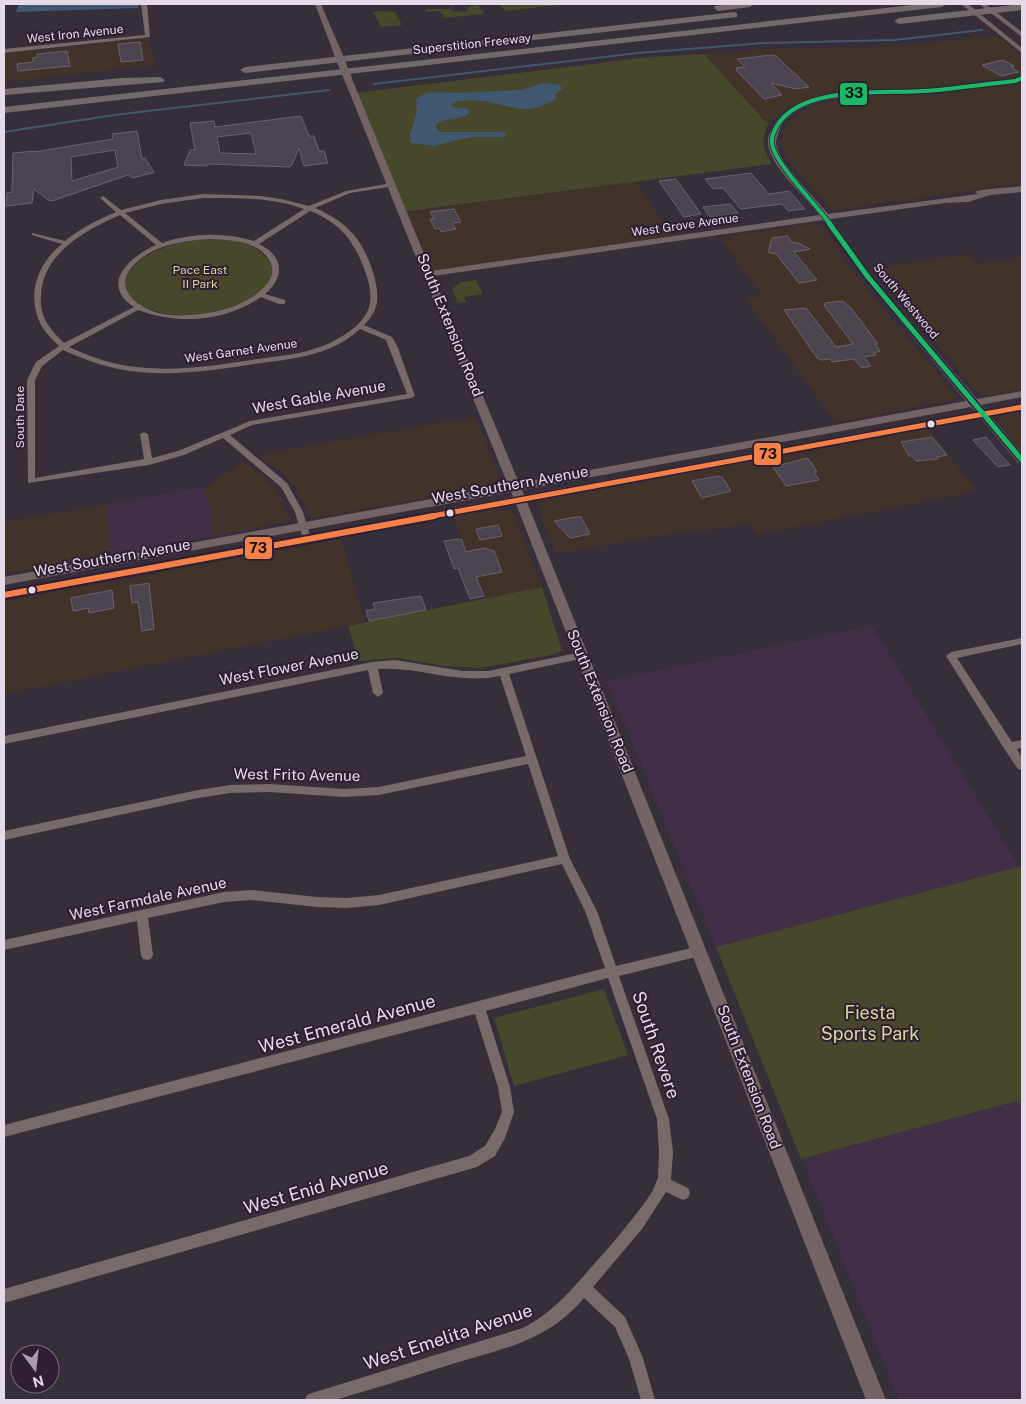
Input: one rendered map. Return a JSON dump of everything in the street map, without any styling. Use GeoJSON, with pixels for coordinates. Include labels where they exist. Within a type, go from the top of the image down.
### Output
{"type":"FeatureCollection","features":[{"type":"Feature","properties":{"kind":"highway","name":"Superstition Freeway"},"geometry":{"type":"LineString","coordinates":[[4,110],[942,4]]}},
{"type":"Feature","properties":{"kind":"highway","name":"Superstition Freeway"},"geometry":{"type":"LineString","coordinates":[[233,72],[751,8]]}},
{"type":"Feature","properties":{"kind":"highway"},"geometry":{"type":"LineString","coordinates":[[884,22],[969,8],[992,11],[1022,8]]}},
{"type":"Feature","properties":{"kind":"highway"},"geometry":{"type":"LineString","coordinates":[[321,74],[835,26]]}},
{"type":"Feature","properties":{"kind":"highway"},"geometry":{"type":"LineString","coordinates":[[4,92],[122,81],[164,80],[4,98]]}},
{"type":"Feature","properties":{"kind":"highway"},"geometry":{"type":"LineString","coordinates":[[4,116],[257,81]]}},
{"type":"Feature","properties":{"kind":"street","name":"West Iron Avenue"},"geometry":{"type":"LineString","coordinates":[[4,51],[148,36],[144,4]]}},
{"type":"Feature","properties":{"kind":"street","name":"South Extension Road"},"geometry":{"type":"LineString","coordinates":[[318,4],[430,274],[700,951],[876,1400]]}},
{"type":"Feature","properties":{"kind":"street"},"geometry":{"type":"LineString","coordinates":[[982,4],[1022,35]]}},
{"type":"Feature","properties":{"kind":"street"},"geometry":{"type":"LineString","coordinates":[[969,8],[1022,51]]}},
{"type":"Feature","properties":{"kind":"street","name":"South Westwood"},"geometry":{"type":"LineString","coordinates":[[1020,80],[924,91],[845,94],[821,99],[792,110],[778,123],[772,138],[774,155],[825,217],[868,277],[1022,460]]}},
{"type":"Feature","properties":{"kind":"street"},"geometry":{"type":"LineString","coordinates":[[254,244],[309,209],[343,193],[392,185]]}},
{"type":"Feature","properties":{"kind":"street","name":"West Grove Avenue"},"geometry":{"type":"LineString","coordinates":[[430,274],[945,200],[974,198],[988,193],[1022,189]]}},
{"type":"Feature","properties":{"kind":"street"},"geometry":{"type":"LineString","coordinates":[[63,347],[42,330],[36,322],[30,299],[33,278],[46,258],[63,242],[94,224],[121,212],[177,200],[218,196],[264,198],[309,209],[325,215],[348,232],[356,242],[365,260],[375,289],[372,311],[359,326]]}},
{"type":"Feature","properties":{"kind":"street"},"geometry":{"type":"LineString","coordinates":[[103,198],[162,246]]}},
{"type":"Feature","properties":{"kind":"street"},"geometry":{"type":"LineString","coordinates":[[34,234],[63,242]]}},
{"type":"Feature","properties":{"kind":"street"},"geometry":{"type":"LineString","coordinates":[[209,237],[234,239],[254,244],[271,257],[275,265],[274,281],[261,295],[226,312],[196,317],[166,316],[137,308],[122,290],[123,276],[133,263],[162,246],[182,240],[209,237]]}},
{"type":"Feature","properties":{"kind":"street"},"geometry":{"type":"LineString","coordinates":[[261,295],[282,302]]}},
{"type":"Feature","properties":{"kind":"street","name":"South Date"},"geometry":{"type":"LineString","coordinates":[[31,480],[30,380],[32,372],[43,359],[137,308]]}},
{"type":"Feature","properties":{"kind":"street","name":"West Garnet Avenue"},"geometry":{"type":"LineString","coordinates":[[63,347],[82,356],[139,370],[208,369],[308,353],[336,343],[348,336],[359,326]]}},
{"type":"Feature","properties":{"kind":"street","name":"West Gable Avenue"},"geometry":{"type":"LineString","coordinates":[[31,480],[149,462],[182,453],[224,434],[260,421],[411,396],[389,339],[359,326]]}},
{"type":"Feature","properties":{"kind":"street","name":"West Southern Avenue"},"geometry":{"type":"LineString","coordinates":[[4,580],[1022,394]]}},
{"type":"Feature","properties":{"kind":"street"},"geometry":{"type":"LineString","coordinates":[[983,414],[986,408],[990,406],[1022,400]]}},
{"type":"Feature","properties":{"kind":"street"},"geometry":{"type":"LineString","coordinates":[[884,433],[908,422],[970,410],[974,403]]}},
{"type":"Feature","properties":{"kind":"street","name":"West Southern Avenue"},"geometry":{"type":"LineString","coordinates":[[4,595],[1022,407]]}},
{"type":"Feature","properties":{"kind":"street"},"geometry":{"type":"LineString","coordinates":[[144,434],[149,462]]}},
{"type":"Feature","properties":{"kind":"street"},"geometry":{"type":"LineString","coordinates":[[224,434],[284,485],[299,512],[307,539]]}},
{"type":"Feature","properties":{"kind":"street"},"geometry":{"type":"LineString","coordinates":[[803,434],[812,446]]}},
{"type":"Feature","properties":{"kind":"street"},"geometry":{"type":"LineString","coordinates":[[617,482],[652,469],[685,463],[689,460],[686,456]]}},
{"type":"Feature","properties":{"kind":"street"},"geometry":{"type":"LineString","coordinates":[[1022,641],[951,656],[1022,766]]}},
{"type":"Feature","properties":{"kind":"street","name":"West Flower Avenue"},"geometry":{"type":"LineString","coordinates":[[4,740],[372,666],[395,664],[463,675],[488,675],[582,656]]}},
{"type":"Feature","properties":{"kind":"street"},"geometry":{"type":"LineString","coordinates":[[372,666],[378,693]]}},
{"type":"Feature","properties":{"kind":"street","name":"South Revere"},"geometry":{"type":"LineString","coordinates":[[503,672],[565,859],[591,911],[663,1119],[666,1147],[664,1183]]}},
{"type":"Feature","properties":{"kind":"street"},"geometry":{"type":"LineString","coordinates":[[1009,747],[1022,744]]}},
{"type":"Feature","properties":{"kind":"street","name":"West Frito Avenue"},"geometry":{"type":"LineString","coordinates":[[4,836],[198,794],[230,789],[270,788],[344,793],[379,790],[532,759]]}},
{"type":"Feature","properties":{"kind":"street","name":"West Farmdale Avenue"},"geometry":{"type":"LineString","coordinates":[[4,945],[224,897],[250,895],[347,903],[379,900],[565,859]]}},
{"type":"Feature","properties":{"kind":"street"},"geometry":{"type":"LineString","coordinates":[[142,914],[147,955]]}},
{"type":"Feature","properties":{"kind":"street","name":"West Emerald Avenue"},"geometry":{"type":"LineString","coordinates":[[4,1131],[612,972],[700,951]]}},
{"type":"Feature","properties":{"kind":"street","name":"West Enid Avenue"},"geometry":{"type":"LineString","coordinates":[[4,1296],[472,1162],[490,1151],[500,1133],[508,1112],[504,1087],[479,1008]]}},
{"type":"Feature","properties":{"kind":"street"},"geometry":{"type":"LineString","coordinates":[[648,1400],[636,1358],[620,1322],[583,1288],[639,1221],[664,1183],[684,1193]]}},
{"type":"Feature","properties":{"kind":"street","name":"West Emelita Avenue"},"geometry":{"type":"LineString","coordinates":[[312,1400],[526,1334],[547,1324],[567,1308],[583,1288]]}},
{"type":"Feature","properties":{"kind":"shaded area"},"geometry":{"type":"Polygon","coordinates":[[[996,35],[1022,56],[1022,76],[917,88],[860,88],[828,92],[790,106],[769,122],[765,121],[704,54],[773,49],[905,46],[996,35]]]}},
{"type":"Feature","properties":{"kind":"shaded area"},"geometry":{"type":"Polygon","coordinates":[[[148,38],[155,65],[4,82],[4,54],[148,38]]]}},
{"type":"Feature","properties":{"kind":"shaded area"},"geometry":{"type":"Polygon","coordinates":[[[1022,84],[1022,183],[835,210],[827,206],[789,162],[781,148],[783,134],[790,120],[809,108],[827,102],[861,96],[929,95],[1022,84]]]}},
{"type":"Feature","properties":{"kind":"shaded area"},"geometry":{"type":"Polygon","coordinates":[[[636,182],[674,239],[429,274],[403,213],[636,182]]]}},
{"type":"Feature","properties":{"kind":"shaded area"},"geometry":{"type":"Polygon","coordinates":[[[811,224],[824,227],[853,271],[954,393],[956,399],[836,423],[746,299],[762,296],[720,238],[811,224]]]}},
{"type":"Feature","properties":{"kind":"shaded area"},"geometry":{"type":"Polygon","coordinates":[[[969,254],[978,264],[1022,257],[1022,389],[989,395],[983,395],[975,390],[873,268],[969,254]]]}},
{"type":"Feature","properties":{"kind":"shaded area"},"geometry":{"type":"Polygon","coordinates":[[[1022,412],[1022,452],[997,420],[999,416],[1022,412]]]}},
{"type":"Feature","properties":{"kind":"shaded area"},"geometry":{"type":"Polygon","coordinates":[[[475,417],[500,478],[496,485],[317,518],[309,515],[296,488],[279,470],[257,455],[475,417]]]}},
{"type":"Feature","properties":{"kind":"shaded area"},"geometry":{"type":"Polygon","coordinates":[[[928,429],[977,491],[756,535],[749,523],[697,532],[695,529],[556,554],[538,507],[542,501],[548,499],[928,429]]]}},
{"type":"Feature","properties":{"kind":"shaded area"},"geometry":{"type":"Polygon","coordinates":[[[242,462],[274,487],[289,518],[285,522],[215,536],[205,487],[242,462]]]}},
{"type":"Feature","properties":{"kind":"shaded area"},"geometry":{"type":"Polygon","coordinates":[[[205,487],[215,536],[111,555],[107,504],[205,487]]]}},
{"type":"Feature","properties":{"kind":"shaded area"},"geometry":{"type":"Polygon","coordinates":[[[107,504],[111,555],[4,574],[4,522],[107,504]]]}},
{"type":"Feature","properties":{"kind":"shaded area"},"geometry":{"type":"Polygon","coordinates":[[[506,509],[513,512],[542,587],[485,598],[453,517],[506,509]]]}},
{"type":"Feature","properties":{"kind":"shaded area"},"geometry":{"type":"Polygon","coordinates":[[[341,539],[365,622],[4,694],[4,601],[341,539]]]}},
{"type":"Feature","properties":{"kind":"shaded area"},"geometry":{"type":"Polygon","coordinates":[[[872,626],[1019,867],[716,947],[607,681],[872,626]]]}},
{"type":"Feature","properties":{"kind":"shaded area"},"geometry":{"type":"Polygon","coordinates":[[[1017,1101],[1022,1107],[1022,1400],[899,1400],[802,1159],[1017,1101]]]}},
{"type":"Feature","properties":{"kind":"green space"},"geometry":{"type":"Polygon","coordinates":[[[499,4],[558,4],[559,5],[505,11],[499,4]]]}},
{"type":"Feature","properties":{"kind":"green space"},"geometry":{"type":"Polygon","coordinates":[[[478,5],[484,14],[444,18],[440,11],[427,12],[425,9],[449,9],[453,6],[450,9],[452,11],[466,12],[470,6],[478,5]]]}},
{"type":"Feature","properties":{"kind":"green space"},"geometry":{"type":"Polygon","coordinates":[[[373,12],[395,12],[402,25],[381,27],[373,12]]]}},
{"type":"Feature","properties":{"kind":"green space"},"geometry":{"type":"Polygon","coordinates":[[[704,54],[765,121],[769,122],[764,143],[766,153],[772,164],[403,212],[354,93],[649,57],[704,54]]]}},
{"type":"Feature","properties":{"kind":"green space","name":"Pace East II Park"},"geometry":{"type":"Polygon","coordinates":[[[196,240],[232,240],[257,249],[264,255],[272,271],[267,286],[251,299],[228,308],[201,314],[174,315],[149,309],[131,297],[126,288],[126,278],[135,265],[159,250],[196,240]]]}},
{"type":"Feature","properties":{"kind":"green space"},"geometry":{"type":"Polygon","coordinates":[[[476,280],[483,294],[464,297],[466,302],[458,303],[452,289],[461,282],[476,280]]]}},
{"type":"Feature","properties":{"kind":"green space"},"geometry":{"type":"Polygon","coordinates":[[[542,587],[562,650],[556,654],[482,668],[444,666],[397,658],[359,661],[348,626],[542,587]]]}},
{"type":"Feature","properties":{"kind":"green space","name":"Fiesta Sports Park"},"geometry":{"type":"Polygon","coordinates":[[[1022,866],[1022,1107],[1017,1101],[801,1159],[716,947],[1022,866]]]}},
{"type":"Feature","properties":{"kind":"green space"},"geometry":{"type":"Polygon","coordinates":[[[604,989],[628,1055],[514,1086],[494,1018],[604,989]]]}},
{"type":"Feature","properties":{"kind":"water"},"geometry":{"type":"Polygon","coordinates":[[[19,4],[138,4],[138,8],[16,12],[19,4]]]}},
{"type":"Feature","properties":{"kind":"water"},"geometry":{"type":"Polygon","coordinates":[[[544,83],[560,85],[562,89],[555,94],[556,99],[545,105],[519,109],[481,101],[454,102],[452,104],[453,107],[468,109],[470,112],[463,117],[444,120],[436,125],[440,132],[501,132],[505,133],[505,137],[471,137],[433,146],[411,143],[410,135],[417,111],[416,100],[423,95],[433,92],[521,90],[544,83]]]}},
{"type":"Feature","properties":{"kind":"building"},"geometry":{"type":"Polygon","coordinates":[[[140,42],[143,60],[121,62],[118,44],[140,42]]]}},
{"type":"Feature","properties":{"kind":"building"},"geometry":{"type":"Polygon","coordinates":[[[67,51],[70,66],[18,71],[17,64],[33,62],[33,58],[38,57],[37,54],[67,51]]]}},
{"type":"Feature","properties":{"kind":"building"},"geometry":{"type":"Polygon","coordinates":[[[776,56],[809,87],[796,89],[771,83],[782,95],[764,99],[736,70],[738,70],[736,68],[745,67],[737,59],[776,56]]]}},
{"type":"Feature","properties":{"kind":"building"},"geometry":{"type":"Polygon","coordinates":[[[1003,60],[1014,66],[1011,67],[1019,72],[1001,76],[982,65],[1003,60]]]}},
{"type":"Feature","properties":{"kind":"building"},"geometry":{"type":"Polygon","coordinates":[[[301,116],[309,136],[314,136],[319,151],[324,151],[328,163],[304,166],[299,148],[292,165],[289,167],[184,165],[190,150],[195,150],[190,123],[214,121],[215,127],[301,116]],[[251,133],[217,137],[220,153],[256,154],[251,133]]]}},
{"type":"Feature","properties":{"kind":"building"},"geometry":{"type":"Polygon","coordinates":[[[137,131],[142,159],[145,158],[154,172],[132,178],[128,175],[52,201],[34,189],[32,203],[6,206],[7,193],[12,192],[13,153],[34,152],[113,139],[112,134],[137,131]],[[115,150],[71,157],[72,181],[118,167],[115,150]]]}},
{"type":"Feature","properties":{"kind":"building"},"geometry":{"type":"Polygon","coordinates":[[[751,173],[769,194],[789,191],[805,209],[788,211],[782,204],[741,209],[723,188],[713,189],[705,179],[751,173]]]}},
{"type":"Feature","properties":{"kind":"building"},"geometry":{"type":"Polygon","coordinates":[[[676,179],[701,214],[684,217],[659,181],[676,179]]]}},
{"type":"Feature","properties":{"kind":"building"},"geometry":{"type":"Polygon","coordinates":[[[730,204],[738,213],[710,217],[703,207],[730,204]]]}},
{"type":"Feature","properties":{"kind":"building"},"geometry":{"type":"Polygon","coordinates":[[[454,209],[461,222],[452,223],[456,229],[441,232],[439,228],[435,229],[430,219],[434,219],[430,212],[454,209]]]}},
{"type":"Feature","properties":{"kind":"building"},"geometry":{"type":"Polygon","coordinates":[[[787,236],[792,242],[810,249],[794,252],[817,280],[799,283],[776,254],[768,252],[772,238],[787,236]]]}},
{"type":"Feature","properties":{"kind":"building"},"geometry":{"type":"Polygon","coordinates":[[[843,301],[851,308],[878,344],[875,344],[880,351],[874,353],[876,355],[864,357],[871,366],[862,368],[854,359],[832,362],[830,359],[821,360],[817,358],[784,310],[806,308],[836,347],[853,344],[824,305],[826,305],[825,303],[843,301]]]}},
{"type":"Feature","properties":{"kind":"building"},"geometry":{"type":"Polygon","coordinates":[[[932,437],[947,455],[937,457],[938,459],[916,461],[912,456],[909,456],[901,442],[932,437]]]}},
{"type":"Feature","properties":{"kind":"building"},"geometry":{"type":"Polygon","coordinates":[[[986,437],[1010,465],[998,467],[973,440],[986,437]]]}},
{"type":"Feature","properties":{"kind":"building"},"geometry":{"type":"Polygon","coordinates":[[[808,458],[817,472],[814,472],[819,480],[786,486],[773,467],[808,458]]]}},
{"type":"Feature","properties":{"kind":"building"},"geometry":{"type":"Polygon","coordinates":[[[718,476],[722,477],[731,491],[702,498],[692,481],[718,476]]]}},
{"type":"Feature","properties":{"kind":"building"},"geometry":{"type":"Polygon","coordinates":[[[581,517],[590,534],[570,538],[554,521],[581,517]]]}},
{"type":"Feature","properties":{"kind":"building"},"geometry":{"type":"Polygon","coordinates":[[[498,525],[502,536],[480,540],[476,529],[498,525]]]}},
{"type":"Feature","properties":{"kind":"building"},"geometry":{"type":"Polygon","coordinates":[[[462,540],[466,552],[484,548],[494,551],[502,572],[476,577],[484,596],[470,599],[458,568],[454,569],[444,541],[462,540]]]}},
{"type":"Feature","properties":{"kind":"building"},"geometry":{"type":"Polygon","coordinates":[[[149,583],[154,629],[142,631],[138,602],[132,603],[130,586],[149,583]]]}},
{"type":"Feature","properties":{"kind":"building"},"geometry":{"type":"Polygon","coordinates":[[[112,590],[114,608],[89,613],[88,608],[73,611],[71,598],[112,590]]]}},
{"type":"Feature","properties":{"kind":"building"},"geometry":{"type":"Polygon","coordinates":[[[421,596],[426,610],[369,621],[366,611],[375,609],[373,603],[421,596]]]}},
{"type":"Feature","properties":{"kind":"waterway"},"geometry":{"type":"LineString","coordinates":[[374,84],[638,53],[765,43],[894,40],[982,30]]}},
{"type":"Feature","properties":{"kind":"waterway"},"geometry":{"type":"LineString","coordinates":[[4,132],[114,115],[329,90]]}},
{"type":"Feature","properties":{"kind":"transit line","name":"33"},"geometry":{"type":"LineString","coordinates":[[1022,78],[1015,81],[924,91],[845,94],[821,99],[798,107],[782,118],[774,132],[772,144],[778,160],[821,211],[868,277],[1022,460]]}},
{"type":"Feature","properties":{"kind":"transit line","name":"73"},"geometry":{"type":"LineString","coordinates":[[4,595],[1022,407]]}}]}
